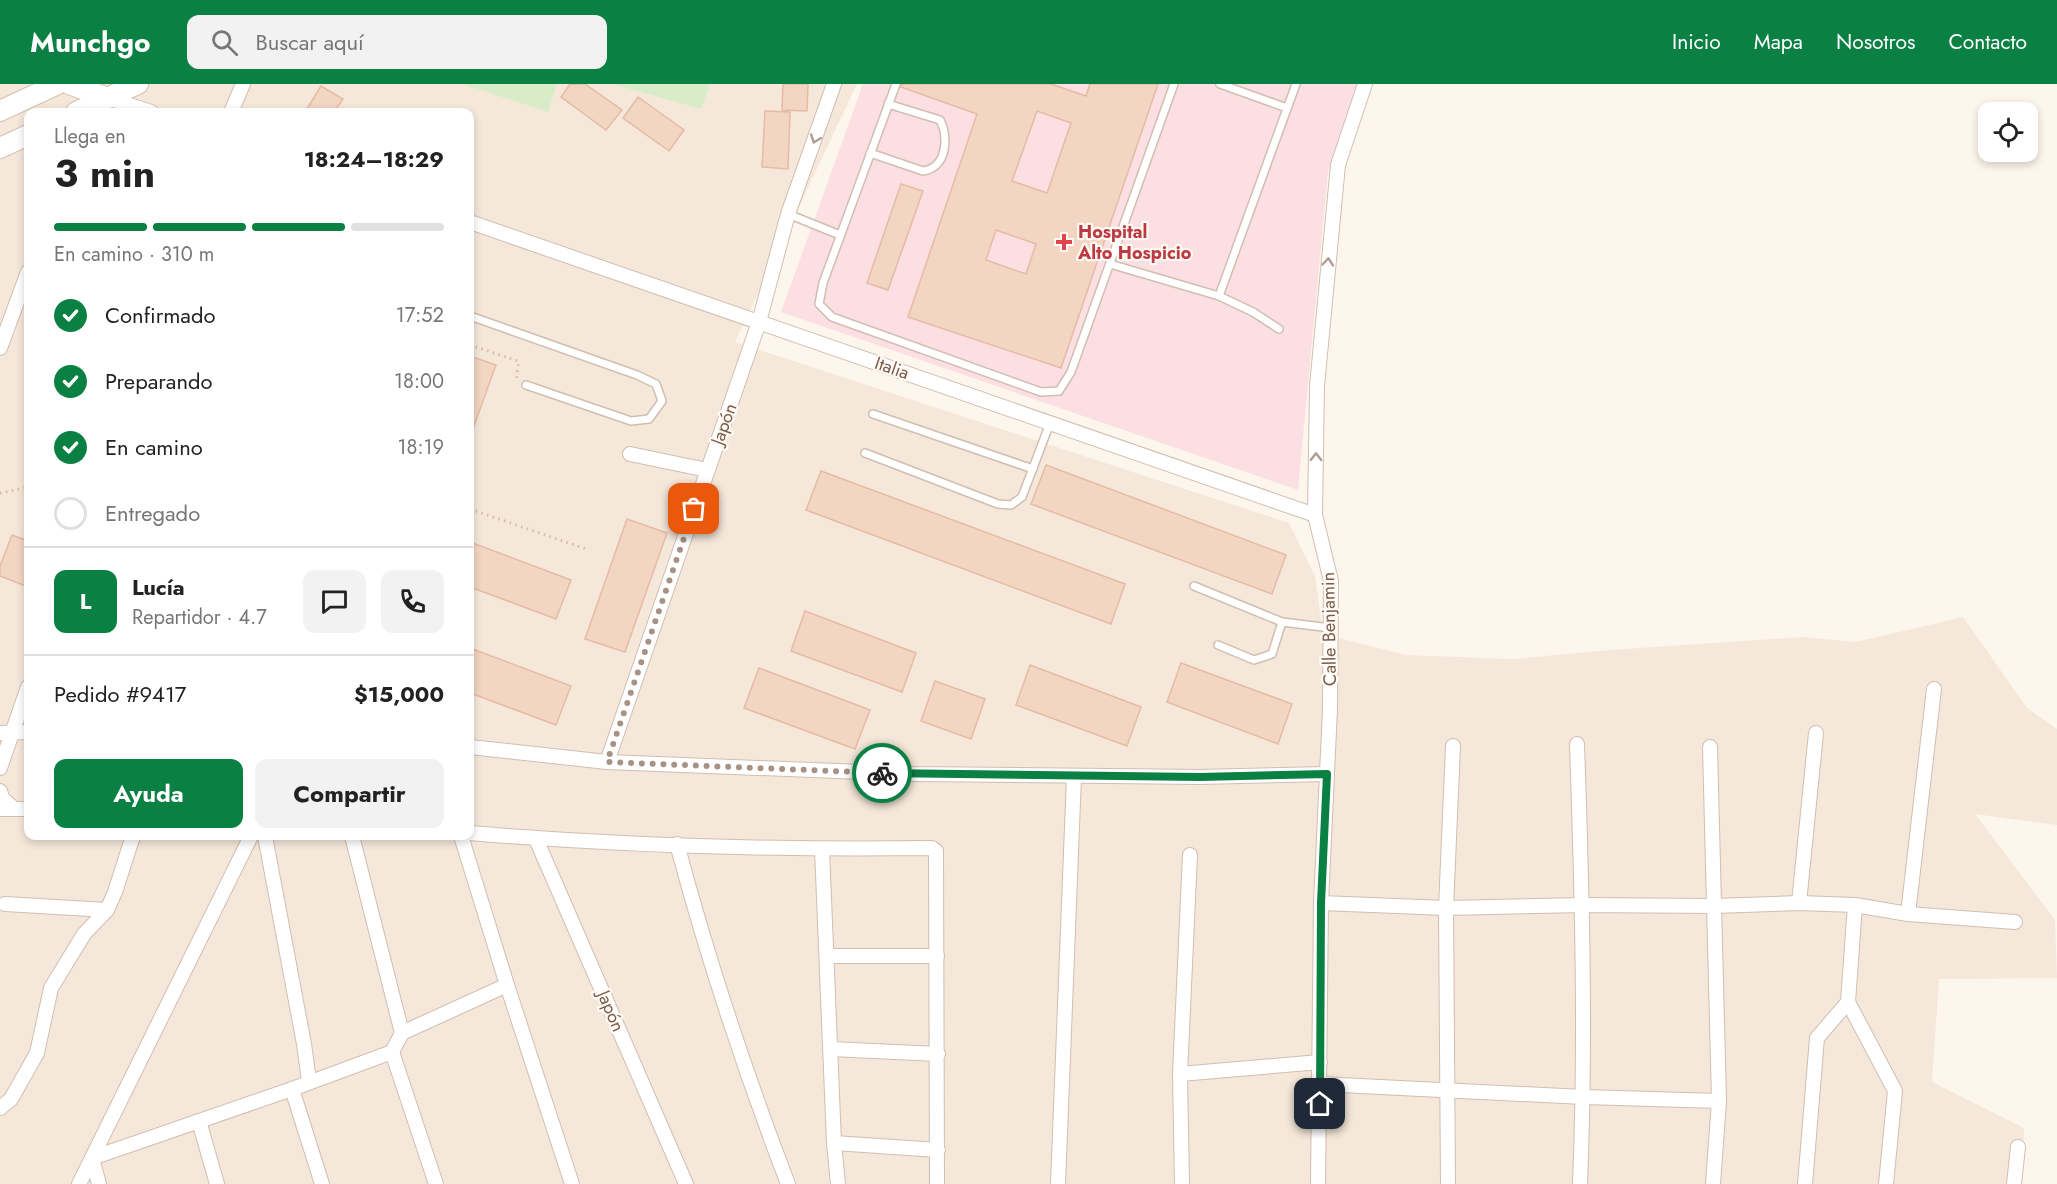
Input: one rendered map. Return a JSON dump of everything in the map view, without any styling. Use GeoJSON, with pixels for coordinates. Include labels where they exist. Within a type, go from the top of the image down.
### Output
{"type":"FeatureCollection","features":[{"type":"Feature","properties":{"kind":"street"},"geometry":{"type":"LineString","coordinates":[[0,111],[58,84]]}},
{"type":"Feature","properties":{"kind":"street"},"geometry":{"type":"LineString","coordinates":[[69,84],[139,108]]}},
{"type":"Feature","properties":{"kind":"street"},"geometry":{"type":"LineString","coordinates":[[85,108],[138,84]]}},
{"type":"Feature","properties":{"kind":"street"},"geometry":{"type":"LineString","coordinates":[[233,108],[243,84]]}},
{"type":"Feature","properties":{"kind":"street","name":"Japón"},"geometry":{"type":"LineString","coordinates":[[607,762],[759,322],[788,214],[834,84]]}},
{"type":"Feature","properties":{"kind":"street","name":"Calle Benjamin"},"geometry":{"type":"LineString","coordinates":[[1318,1184],[1321,903],[1330,709],[1331,581],[1315,515],[1317,386],[1338,165],[1365,84]]}},
{"type":"Feature","properties":{"kind":"street"},"geometry":{"type":"LineString","coordinates":[[0,148],[24,137]]}},
{"type":"Feature","properties":{"kind":"street","name":"Italia"},"geometry":{"type":"LineString","coordinates":[[474,223],[1315,515]]}},
{"type":"Feature","properties":{"kind":"street"},"geometry":{"type":"LineString","coordinates":[[0,348],[24,283]]}},
{"type":"Feature","properties":{"kind":"street"},"geometry":{"type":"LineString","coordinates":[[630,454],[707,470]]}},
{"type":"Feature","properties":{"kind":"street"},"geometry":{"type":"LineString","coordinates":[[1908,914],[1934,689]]}},
{"type":"Feature","properties":{"kind":"street"},"geometry":{"type":"LineString","coordinates":[[0,768],[7,732],[24,696]]}},
{"type":"Feature","properties":{"kind":"street"},"geometry":{"type":"LineString","coordinates":[[7,732],[24,732]]}},
{"type":"Feature","properties":{"kind":"street"},"geometry":{"type":"LineString","coordinates":[[1799,903],[1816,733]]}},
{"type":"Feature","properties":{"kind":"street"},"geometry":{"type":"LineString","coordinates":[[1577,744],[1583,904],[1584,1097],[1580,1184]]}},
{"type":"Feature","properties":{"kind":"street"},"geometry":{"type":"LineString","coordinates":[[1448,1184],[1446,908],[1453,746]]}},
{"type":"Feature","properties":{"kind":"street"},"geometry":{"type":"LineString","coordinates":[[474,747],[607,762],[913,774],[1200,777],[1327,774]]}},
{"type":"Feature","properties":{"kind":"street"},"geometry":{"type":"LineString","coordinates":[[1710,747],[1719,1101],[1713,1184]]}},
{"type":"Feature","properties":{"kind":"street"},"geometry":{"type":"LineString","coordinates":[[1058,1184],[1074,776]]}},
{"type":"Feature","properties":{"kind":"street"},"geometry":{"type":"LineString","coordinates":[[0,791],[7,808],[24,808]]}},
{"type":"Feature","properties":{"kind":"street"},"geometry":{"type":"LineString","coordinates":[[474,833],[677,844],[822,849],[932,848],[936,851],[938,1184]]}},
{"type":"Feature","properties":{"kind":"street","name":"Japón"},"geometry":{"type":"LineString","coordinates":[[536,838],[686,1184]]}},
{"type":"Feature","properties":{"kind":"street"},"geometry":{"type":"LineString","coordinates":[[0,1108],[12,1100],[37,1053],[51,988],[84,934],[107,910],[132,840]]}},
{"type":"Feature","properties":{"kind":"street"},"geometry":{"type":"LineString","coordinates":[[79,1184],[249,840]]}},
{"type":"Feature","properties":{"kind":"street"},"geometry":{"type":"LineString","coordinates":[[266,840],[309,1081]]}},
{"type":"Feature","properties":{"kind":"street"},"geometry":{"type":"LineString","coordinates":[[353,840],[402,1034]]}},
{"type":"Feature","properties":{"kind":"street"},"geometry":{"type":"LineString","coordinates":[[462,840],[572,1184]]}},
{"type":"Feature","properties":{"kind":"street"},"geometry":{"type":"LineString","coordinates":[[677,844],[700,933],[734,1039],[788,1184]]}},
{"type":"Feature","properties":{"kind":"street"},"geometry":{"type":"LineString","coordinates":[[822,849],[834,1143],[838,1184]]}},
{"type":"Feature","properties":{"kind":"street"},"geometry":{"type":"LineString","coordinates":[[1182,1184],[1180,1074],[1190,855]]}},
{"type":"Feature","properties":{"kind":"street"},"geometry":{"type":"LineString","coordinates":[[1321,903],[1446,908],[1583,904],[1714,906],[1799,903],[1855,905],[1908,914],[2015,922]]}},
{"type":"Feature","properties":{"kind":"street"},"geometry":{"type":"LineString","coordinates":[[5,904],[107,910]]}},
{"type":"Feature","properties":{"kind":"street"},"geometry":{"type":"LineString","coordinates":[[1855,905],[1848,1002],[1895,1091],[1886,1184]]}},
{"type":"Feature","properties":{"kind":"street"},"geometry":{"type":"LineString","coordinates":[[827,956],[937,957]]}},
{"type":"Feature","properties":{"kind":"street"},"geometry":{"type":"LineString","coordinates":[[92,1158],[392,1052],[402,1034],[507,985]]}},
{"type":"Feature","properties":{"kind":"street"},"geometry":{"type":"LineString","coordinates":[[1805,1184],[1818,1038],[1848,1002]]}},
{"type":"Feature","properties":{"kind":"street"},"geometry":{"type":"LineString","coordinates":[[831,1049],[938,1054]]}},
{"type":"Feature","properties":{"kind":"street"},"geometry":{"type":"LineString","coordinates":[[392,1052],[436,1184]]}},
{"type":"Feature","properties":{"kind":"street"},"geometry":{"type":"LineString","coordinates":[[1180,1074],[1320,1062]]}},
{"type":"Feature","properties":{"kind":"street"},"geometry":{"type":"LineString","coordinates":[[1320,1084],[1719,1101]]}},
{"type":"Feature","properties":{"kind":"street"},"geometry":{"type":"LineString","coordinates":[[292,1089],[322,1184]]}},
{"type":"Feature","properties":{"kind":"street"},"geometry":{"type":"LineString","coordinates":[[199,1120],[217,1184]]}},
{"type":"Feature","properties":{"kind":"street"},"geometry":{"type":"LineString","coordinates":[[834,1143],[938,1150]]}},
{"type":"Feature","properties":{"kind":"street"},"geometry":{"type":"LineString","coordinates":[[2014,1184],[2018,1147]]}},
{"type":"Feature","properties":{"kind":"street"},"geometry":{"type":"LineString","coordinates":[[92,1158],[99,1184]]}},
{"type":"Feature","properties":{"kind":"lane"},"geometry":{"type":"LineString","coordinates":[[896,84],[840,235],[823,284],[819,304],[832,317],[1041,392],[1059,391],[1071,372],[1174,84]]}},
{"type":"Feature","properties":{"kind":"lane"},"geometry":{"type":"LineString","coordinates":[[1220,84],[1287,108]]}},
{"type":"Feature","properties":{"kind":"lane"},"geometry":{"type":"LineString","coordinates":[[1219,296],[1296,84]]}},
{"type":"Feature","properties":{"kind":"lane"},"geometry":{"type":"LineString","coordinates":[[870,153],[923,171],[938,165],[942,155],[945,130],[940,120],[888,104]]}},
{"type":"Feature","properties":{"kind":"lane"},"geometry":{"type":"LineString","coordinates":[[788,214],[840,235]]}},
{"type":"Feature","properties":{"kind":"lane"},"geometry":{"type":"LineString","coordinates":[[1110,264],[1219,296],[1253,312],[1279,329]]}},
{"type":"Feature","properties":{"kind":"lane"},"geometry":{"type":"LineString","coordinates":[[474,317],[637,375],[656,384],[662,401],[649,419],[631,421],[526,385]]}},
{"type":"Feature","properties":{"kind":"lane"},"geometry":{"type":"LineString","coordinates":[[873,414],[1033,469]]}},
{"type":"Feature","properties":{"kind":"lane"},"geometry":{"type":"LineString","coordinates":[[865,453],[998,504],[1011,505],[1022,497],[1050,423]]}},
{"type":"Feature","properties":{"kind":"lane"},"geometry":{"type":"LineString","coordinates":[[1194,586],[1282,622],[1331,628]]}},
{"type":"Feature","properties":{"kind":"lane"},"geometry":{"type":"LineString","coordinates":[[1218,645],[1254,660],[1272,654],[1282,622]]}},
{"type":"Feature","properties":{"kind":"path"},"geometry":{"type":"LineString","coordinates":[[474,346],[518,361],[519,369],[516,376],[526,385]]}},
{"type":"Feature","properties":{"kind":"path"},"geometry":{"type":"LineString","coordinates":[[0,493],[24,488]]}},
{"type":"Feature","properties":{"kind":"path"},"geometry":{"type":"LineString","coordinates":[[474,510],[589,550]]}},
{"type":"Feature","properties":{"kind":"shaded area"},"geometry":{"type":"Polygon","coordinates":[[[0,84],[857,84],[735,342],[1289,523],[1315,576],[1323,634],[1406,655],[1513,659],[1804,637],[1856,642],[1963,617],[2027,708],[2057,729],[2057,825],[1975,814],[2055,920],[2057,978],[1939,979],[1932,1082],[2024,1128],[2022,1184],[0,1184],[0,84]]]}},
{"type":"Feature","properties":{"kind":"shaded area","name":"Hospital Alto Hospicio"},"geometry":{"type":"Polygon","coordinates":[[[863,84],[1357,84],[1328,171],[1298,490],[781,312],[863,84]]]}},
{"type":"Feature","properties":{"kind":"green space"},"geometry":{"type":"Polygon","coordinates":[[[463,84],[557,84],[548,112],[463,84]]]}},
{"type":"Feature","properties":{"kind":"green space"},"geometry":{"type":"Polygon","coordinates":[[[613,84],[710,84],[701,109],[613,84]]]}},
{"type":"Feature","properties":{"kind":"building"},"geometry":{"type":"Polygon","coordinates":[[[570,84],[585,84],[622,110],[606,130],[561,97],[570,84]]]}},
{"type":"Feature","properties":{"kind":"building"},"geometry":{"type":"Polygon","coordinates":[[[783,84],[808,84],[807,111],[782,110],[783,84]]]}},
{"type":"Feature","properties":{"kind":"building"},"geometry":{"type":"Polygon","coordinates":[[[902,84],[1051,84],[1086,96],[1090,84],[1158,84],[1061,368],[908,317],[977,114],[901,87],[902,84]],[[1037,111],[1012,181],[1047,193],[1071,123],[1037,111]],[[996,230],[986,260],[1026,274],[1036,244],[996,230]]]}},
{"type":"Feature","properties":{"kind":"building"},"geometry":{"type":"Polygon","coordinates":[[[321,86],[343,99],[337,108],[307,108],[321,86]]]}},
{"type":"Feature","properties":{"kind":"building"},"geometry":{"type":"Polygon","coordinates":[[[638,97],[684,130],[669,151],[623,118],[638,97]]]}},
{"type":"Feature","properties":{"kind":"building"},"geometry":{"type":"Polygon","coordinates":[[[765,111],[790,112],[788,169],[762,167],[765,111]]]}},
{"type":"Feature","properties":{"kind":"building"},"geometry":{"type":"Polygon","coordinates":[[[901,184],[923,191],[888,290],[867,283],[901,184]]]}},
{"type":"Feature","properties":{"kind":"building"},"geometry":{"type":"Polygon","coordinates":[[[474,357],[496,365],[474,426],[474,357]]]}},
{"type":"Feature","properties":{"kind":"building"},"geometry":{"type":"Polygon","coordinates":[[[1046,465],[1286,555],[1272,594],[1031,504],[1046,465]]]}},
{"type":"Feature","properties":{"kind":"building"},"geometry":{"type":"Polygon","coordinates":[[[821,471],[1125,584],[1111,624],[806,510],[821,471]]]}},
{"type":"Feature","properties":{"kind":"building"},"geometry":{"type":"Polygon","coordinates":[[[627,519],[667,533],[625,652],[585,639],[627,519]]]}},
{"type":"Feature","properties":{"kind":"building"},"geometry":{"type":"Polygon","coordinates":[[[12,535],[24,540],[24,585],[0,576],[0,566],[12,535]]]}},
{"type":"Feature","properties":{"kind":"building"},"geometry":{"type":"Polygon","coordinates":[[[474,544],[571,580],[556,619],[474,588],[474,544]]]}},
{"type":"Feature","properties":{"kind":"building"},"geometry":{"type":"Polygon","coordinates":[[[805,611],[916,653],[902,692],[791,651],[805,611]]]}},
{"type":"Feature","properties":{"kind":"building"},"geometry":{"type":"Polygon","coordinates":[[[474,650],[571,686],[556,725],[474,694],[474,650]]]}},
{"type":"Feature","properties":{"kind":"building"},"geometry":{"type":"Polygon","coordinates":[[[1181,663],[1292,704],[1278,744],[1167,702],[1181,663]]]}},
{"type":"Feature","properties":{"kind":"building"},"geometry":{"type":"Polygon","coordinates":[[[1030,665],[1141,707],[1127,746],[1016,705],[1030,665]]]}},
{"type":"Feature","properties":{"kind":"building"},"geometry":{"type":"Polygon","coordinates":[[[759,668],[870,710],[855,749],[744,708],[759,668]]]}},
{"type":"Feature","properties":{"kind":"building"},"geometry":{"type":"Polygon","coordinates":[[[935,681],[985,699],[971,739],[921,721],[935,681]]]}},
{"type":"Feature","properties":{"kind":"way so far"},"geometry":{"type":"LineString","coordinates":[[694,509],[607,762],[882,773]]}},
{"type":"Feature","properties":{"kind":"place","name":"Hospital Alto Hospicio"},"geometry":{"type":"Point","coordinates":[1064,242]}},
{"type":"Feature","properties":{"kind":"route"},"geometry":{"type":"LineString","coordinates":[[882,773],[1200,777],[1327,774],[1321,903],[1320,1104]]}}]}
